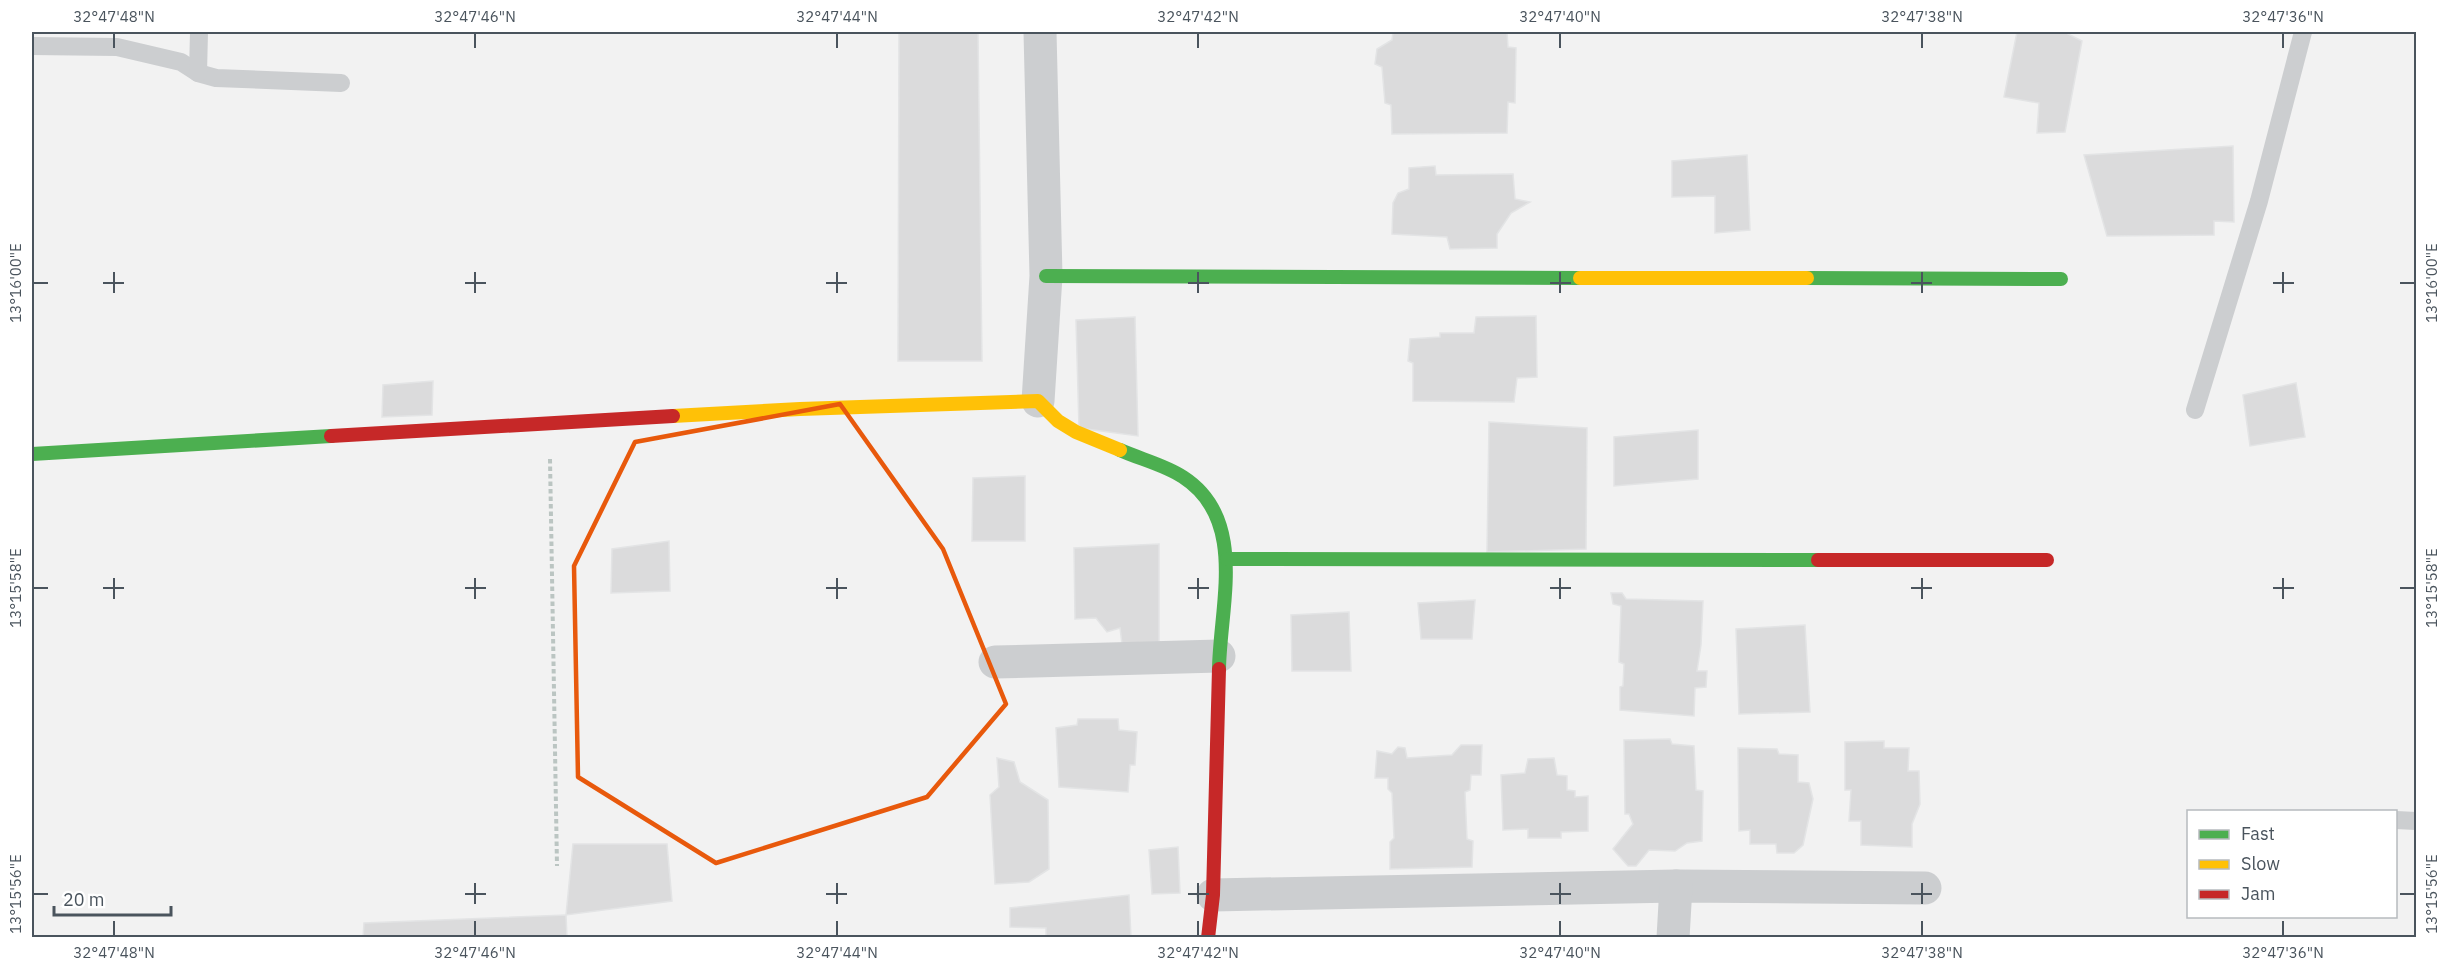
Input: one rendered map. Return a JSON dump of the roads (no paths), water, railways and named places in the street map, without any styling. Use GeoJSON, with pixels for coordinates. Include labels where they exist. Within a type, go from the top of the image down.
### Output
{"type":"FeatureCollection","features":[{"type":"Feature","properties":{"kind":"street"},"geometry":{"type":"LineString","coordinates":[[1038,401],[1046,276],[1040,32]]}},
{"type":"Feature","properties":{"kind":"street"},"geometry":{"type":"LineString","coordinates":[[1046,276],[2061,279]]}},
{"type":"Feature","properties":{"kind":"street"},"geometry":{"type":"LineString","coordinates":[[32,454],[857,406],[1038,401],[1058,421],[1076,432],[1182,476],[1205,494],[1221,526],[1227,559],[1219,656],[1213,895],[1208,938]]}},
{"type":"Feature","properties":{"kind":"street"},"geometry":{"type":"LineString","coordinates":[[1227,559],[2047,560]]}},
{"type":"Feature","properties":{"kind":"street"},"geometry":{"type":"LineString","coordinates":[[995,662],[1219,656]]}},
{"type":"Feature","properties":{"kind":"street"},"geometry":{"type":"LineString","coordinates":[[1213,895],[1676,886],[1925,888]]}},
{"type":"Feature","properties":{"kind":"street"},"geometry":{"type":"LineString","coordinates":[[1673,938],[1676,886]]}},
{"type":"Feature","properties":{"kind":"lane"},"geometry":{"type":"LineString","coordinates":[[198,73],[199,32]]}},
{"type":"Feature","properties":{"kind":"lane"},"geometry":{"type":"LineString","coordinates":[[2195,410],[2259,201],[2303,32]]}},
{"type":"Feature","properties":{"kind":"lane"},"geometry":{"type":"LineString","coordinates":[[32,46],[117,47],[181,62],[198,73],[216,78],[341,83]]}},
{"type":"Feature","properties":{"kind":"lane"},"geometry":{"type":"LineString","coordinates":[[2397,820],[2416,821]]}}]}
